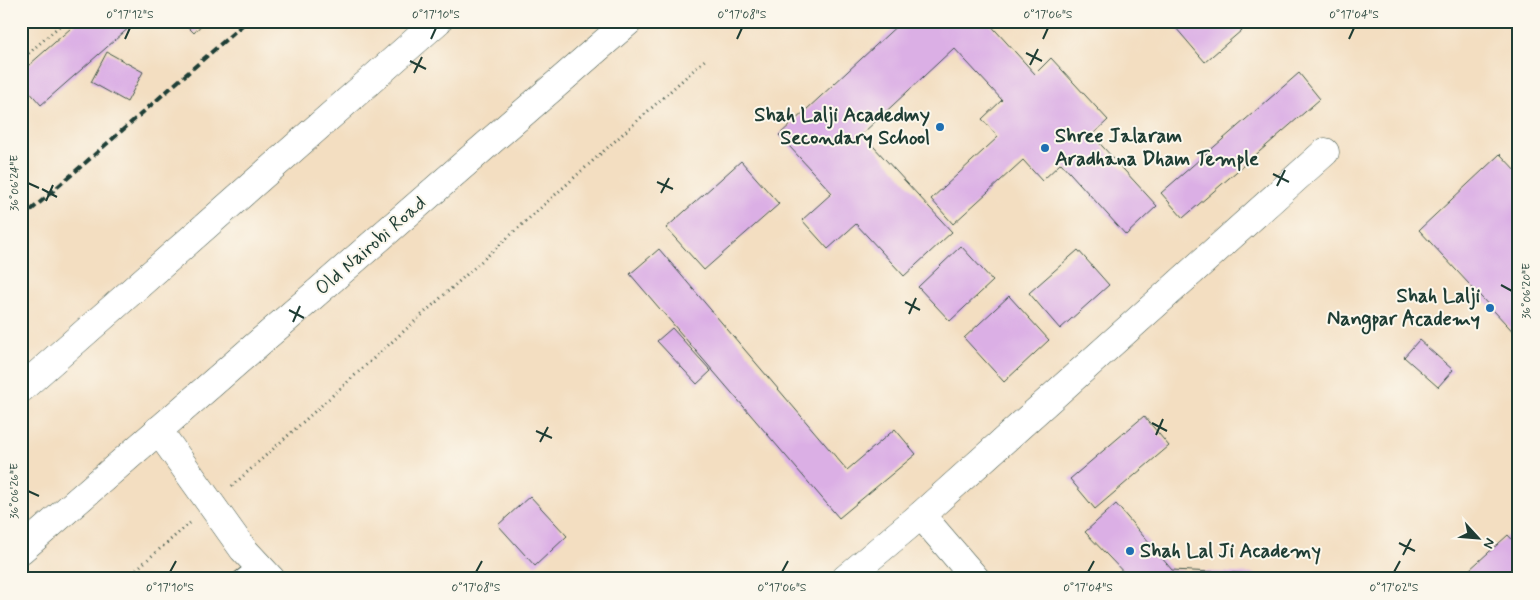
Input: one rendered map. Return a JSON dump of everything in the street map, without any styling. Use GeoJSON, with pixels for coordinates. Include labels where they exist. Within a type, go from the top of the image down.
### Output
{"type":"FeatureCollection","features":[{"type":"Feature","properties":{"kind":"main road"},"geometry":{"type":"LineString","coordinates":[[21,389],[438,21]]}},
{"type":"Feature","properties":{"kind":"main road","name":"Old Nairobi Road"},"geometry":{"type":"LineString","coordinates":[[21,550],[629,21]]}},
{"type":"Feature","properties":{"kind":"main road"},"geometry":{"type":"LineString","coordinates":[[845,579],[921,515],[1325,152]]}},
{"type":"Feature","properties":{"kind":"main road"},"geometry":{"type":"LineString","coordinates":[[158,430],[243,549],[256,574]]}},
{"type":"Feature","properties":{"kind":"main road"},"geometry":{"type":"LineString","coordinates":[[921,515],[976,579]]}},
{"type":"Feature","properties":{"kind":"path"},"geometry":{"type":"LineString","coordinates":[[21,60],[66,21]]}},
{"type":"Feature","properties":{"kind":"path"},"geometry":{"type":"LineString","coordinates":[[125,579],[211,506],[349,379],[460,282],[707,58]]}},
{"type":"Feature","properties":{"kind":"building"},"geometry":{"type":"Polygon","coordinates":[[[79,21],[126,21],[131,26],[41,105],[21,82],[21,72],[79,21]]]}},
{"type":"Feature","properties":{"kind":"building"},"geometry":{"type":"Polygon","coordinates":[[[182,21],[205,21],[194,33],[182,21]]]}},
{"type":"Feature","properties":{"kind":"building","name":"Shree Jalaram Aradhana Dham Temple"},"geometry":{"type":"Polygon","coordinates":[[[902,21],[987,21],[1035,74],[1051,58],[1108,120],[1092,135],[1157,206],[1126,235],[1061,163],[1042,181],[1023,160],[953,224],[931,199],[998,137],[982,119],[1002,100],[954,48],[862,134],[952,232],[904,276],[856,224],[828,249],[802,220],[832,193],[779,135],[902,21]]]}},
{"type":"Feature","properties":{"kind":"building"},"geometry":{"type":"Polygon","coordinates":[[[1170,21],[1247,21],[1249,24],[1205,62],[1170,21]]]}},
{"type":"Feature","properties":{"kind":"building"},"geometry":{"type":"Polygon","coordinates":[[[107,52],[143,72],[127,102],[91,82],[107,52]]]}},
{"type":"Feature","properties":{"kind":"building"},"geometry":{"type":"Polygon","coordinates":[[[1299,73],[1320,99],[1183,218],[1161,193],[1299,73]]]}},
{"type":"Feature","properties":{"kind":"building","name":"Shah Lalji Nangpar Academy"},"geometry":{"type":"Polygon","coordinates":[[[1500,154],[1519,174],[1519,338],[1419,230],[1500,154]]]}},
{"type":"Feature","properties":{"kind":"building"},"geometry":{"type":"Polygon","coordinates":[[[741,161],[779,204],[704,270],[666,228],[741,161]]]}},
{"type":"Feature","properties":{"kind":"building"},"geometry":{"type":"Polygon","coordinates":[[[961,246],[993,281],[950,321],[918,287],[961,246]]]}},
{"type":"Feature","properties":{"kind":"building"},"geometry":{"type":"Polygon","coordinates":[[[659,249],[847,470],[895,429],[916,454],[839,518],[630,274],[659,249]]]}},
{"type":"Feature","properties":{"kind":"building"},"geometry":{"type":"Polygon","coordinates":[[[1078,250],[1109,285],[1060,329],[1029,293],[1078,250]]]}},
{"type":"Feature","properties":{"kind":"building"},"geometry":{"type":"Polygon","coordinates":[[[1009,296],[1049,340],[1004,382],[964,338],[1009,296]]]}},
{"type":"Feature","properties":{"kind":"building"},"geometry":{"type":"Polygon","coordinates":[[[672,328],[711,371],[697,384],[657,341],[672,328]]]}},
{"type":"Feature","properties":{"kind":"building"},"geometry":{"type":"Polygon","coordinates":[[[1419,340],[1453,370],[1438,387],[1404,357],[1419,340]]]}},
{"type":"Feature","properties":{"kind":"building"},"geometry":{"type":"Polygon","coordinates":[[[1144,416],[1169,446],[1095,509],[1070,479],[1144,416]]]}},
{"type":"Feature","properties":{"kind":"building"},"geometry":{"type":"Polygon","coordinates":[[[530,496],[567,536],[535,566],[498,525],[530,496]]]}},
{"type":"Feature","properties":{"kind":"building","name":"Shah Lal Ji Academy"},"geometry":{"type":"Polygon","coordinates":[[[1116,504],[1172,570],[1255,574],[1255,579],[1130,579],[1085,532],[1116,504]]]}},
{"type":"Feature","properties":{"kind":"building"},"geometry":{"type":"Polygon","coordinates":[[[1508,535],[1519,547],[1519,579],[1459,579],[1508,535]]]}},
{"type":"Feature","properties":{"kind":"railway"},"geometry":{"type":"LineString","coordinates":[[21,219],[247,21]]}},
{"type":"Feature","properties":{"kind":"place","name":"Shah Lalji Acadedmy Secondary School"},"geometry":{"type":"Point","coordinates":[940,127]}},
{"type":"Feature","properties":{"kind":"place","name":"Shree Jalaram Aradhana Dham Temple"},"geometry":{"type":"Point","coordinates":[1045,148]}},
{"type":"Feature","properties":{"kind":"place","name":"Shah Lalji Nangpar Academy"},"geometry":{"type":"Point","coordinates":[1490,308]}},
{"type":"Feature","properties":{"kind":"place","name":"Shah Lal Ji Academy"},"geometry":{"type":"Point","coordinates":[1130,551]}}]}
